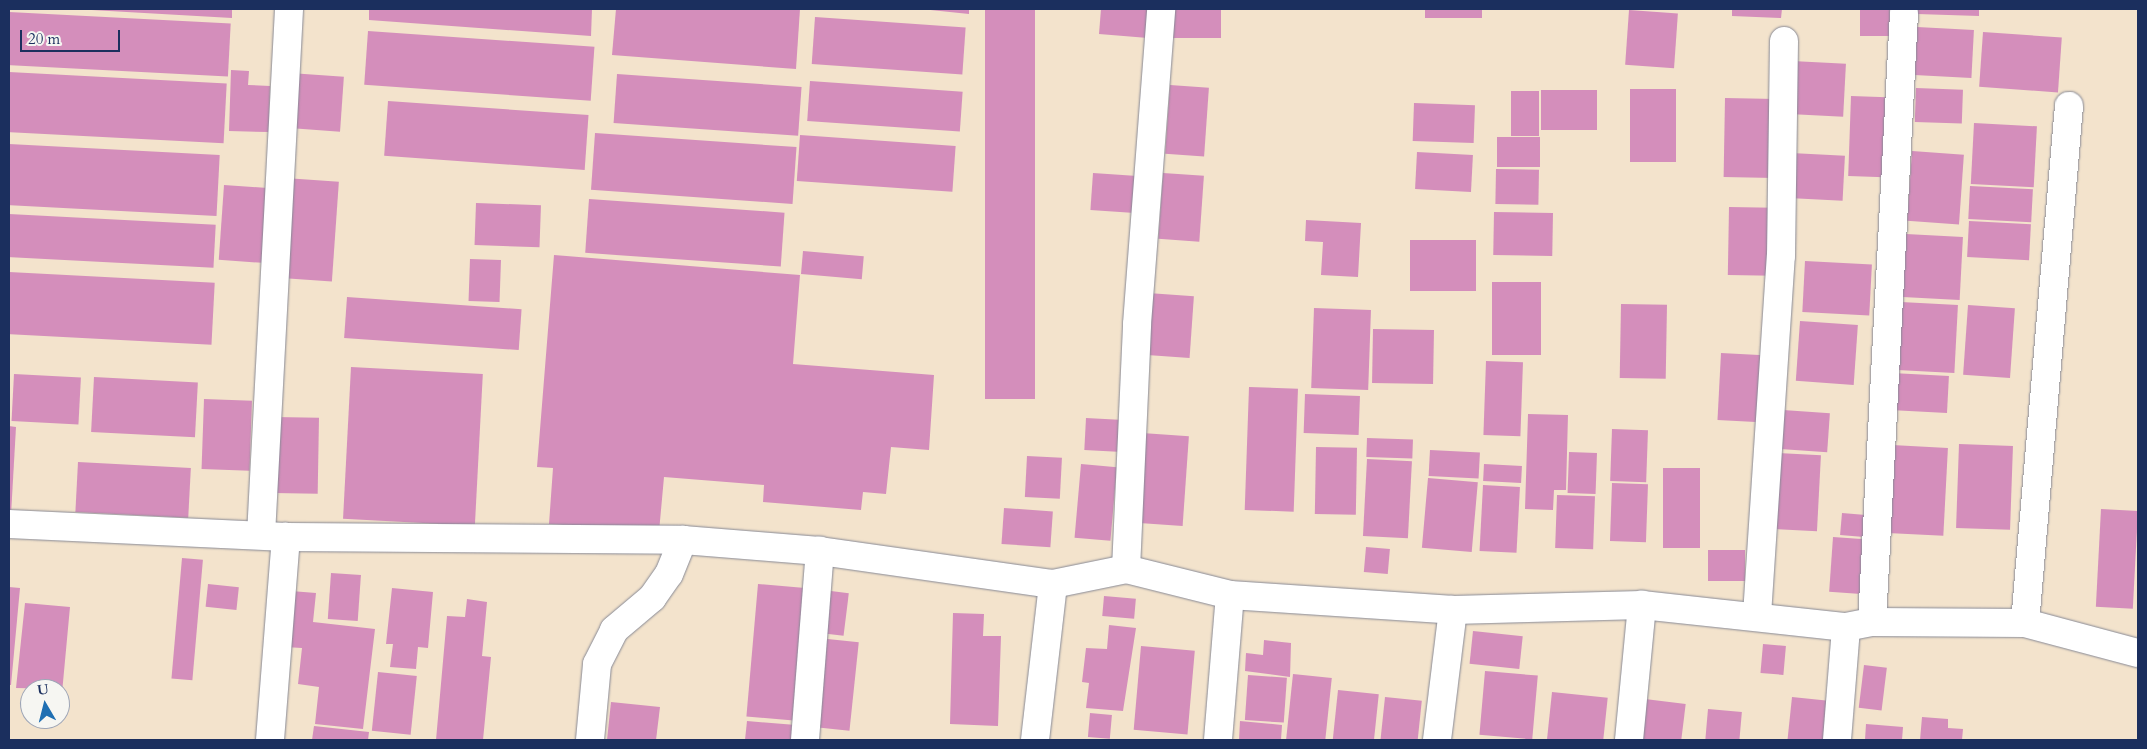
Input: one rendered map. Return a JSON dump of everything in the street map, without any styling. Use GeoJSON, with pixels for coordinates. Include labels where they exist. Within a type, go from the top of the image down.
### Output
{"type":"FeatureCollection","features":[{"type":"Feature","properties":{"kind":"street"},"geometry":{"type":"LineString","coordinates":[[270,740],[273,536],[289,9]]}},
{"type":"Feature","properties":{"kind":"street"},"geometry":{"type":"LineString","coordinates":[[1126,569],[1137,324],[1161,9]]}},
{"type":"Feature","properties":{"kind":"street"},"geometry":{"type":"LineString","coordinates":[[1872,622],[1904,13]]}},
{"type":"Feature","properties":{"kind":"street"},"geometry":{"type":"LineString","coordinates":[[1756,615],[1781,256],[1784,41]]}},
{"type":"Feature","properties":{"kind":"street"},"geometry":{"type":"LineString","coordinates":[[2025,623],[2070,106]]}},
{"type":"Feature","properties":{"kind":"street"},"geometry":{"type":"LineString","coordinates":[[9,524],[273,536],[683,540],[820,552],[1053,584],[1126,569],[1230,595],[1453,610],[1642,605],[1756,615],[1846,626],[1872,622],[2025,623],[2138,653]]}},
{"type":"Feature","properties":{"kind":"street"},"geometry":{"type":"LineString","coordinates":[[590,740],[597,664],[614,630],[652,598],[670,574],[683,540]]}},
{"type":"Feature","properties":{"kind":"street"},"geometry":{"type":"LineString","coordinates":[[805,740],[820,552]]}},
{"type":"Feature","properties":{"kind":"street"},"geometry":{"type":"LineString","coordinates":[[1035,740],[1053,584]]}},
{"type":"Feature","properties":{"kind":"street"},"geometry":{"type":"LineString","coordinates":[[1218,740],[1230,595]]}},
{"type":"Feature","properties":{"kind":"street"},"geometry":{"type":"LineString","coordinates":[[1629,740],[1642,605]]}},
{"type":"Feature","properties":{"kind":"street"},"geometry":{"type":"LineString","coordinates":[[1437,740],[1453,610]]}},
{"type":"Feature","properties":{"kind":"street"},"geometry":{"type":"LineString","coordinates":[[1837,740],[1846,626]]}},
{"type":"Feature","properties":{"kind":"building"},"geometry":{"type":"Polygon","coordinates":[[[74,9],[232,9],[232,18],[74,9]]]}},
{"type":"Feature","properties":{"kind":"building"},"geometry":{"type":"Polygon","coordinates":[[[369,9],[592,9],[591,36],[369,20],[369,9]]]}},
{"type":"Feature","properties":{"kind":"building"},"geometry":{"type":"Polygon","coordinates":[[[616,9],[800,9],[796,69],[612,55],[616,9]]]}},
{"type":"Feature","properties":{"kind":"building"},"geometry":{"type":"Polygon","coordinates":[[[921,9],[969,9],[969,14],[921,9]]]}},
{"type":"Feature","properties":{"kind":"building"},"geometry":{"type":"Polygon","coordinates":[[[985,9],[1035,9],[1035,399],[985,399],[985,9]]]}},
{"type":"Feature","properties":{"kind":"building"},"geometry":{"type":"Polygon","coordinates":[[[1101,9],[1150,9],[1148,38],[1099,34],[1101,9]]]}},
{"type":"Feature","properties":{"kind":"building"},"geometry":{"type":"Polygon","coordinates":[[[1172,9],[1221,9],[1221,38],[1172,38],[1172,9]]]}},
{"type":"Feature","properties":{"kind":"building"},"geometry":{"type":"Polygon","coordinates":[[[1425,9],[1482,9],[1482,18],[1425,18],[1425,9]]]}},
{"type":"Feature","properties":{"kind":"building"},"geometry":{"type":"Polygon","coordinates":[[[1732,9],[1782,9],[1781,18],[1732,16],[1732,9]]]}},
{"type":"Feature","properties":{"kind":"building"},"geometry":{"type":"Polygon","coordinates":[[[1860,9],[1898,9],[1898,36],[1860,36],[1860,9]]]}},
{"type":"Feature","properties":{"kind":"building"},"geometry":{"type":"Polygon","coordinates":[[[1917,9],[1979,9],[1979,16],[1917,14],[1917,9]]]}},
{"type":"Feature","properties":{"kind":"building"},"geometry":{"type":"Polygon","coordinates":[[[1629,10],[1678,13],[1674,68],[1625,65],[1629,10]]]}},
{"type":"Feature","properties":{"kind":"building"},"geometry":{"type":"Polygon","coordinates":[[[9,12],[231,24],[228,77],[9,65],[9,12]]]}},
{"type":"Feature","properties":{"kind":"building"},"geometry":{"type":"Polygon","coordinates":[[[815,17],[966,28],[962,74],[812,64],[815,17]]]}},
{"type":"Feature","properties":{"kind":"building"},"geometry":{"type":"Polygon","coordinates":[[[1917,27],[1974,30],[1971,78],[1914,75],[1917,27]]]}},
{"type":"Feature","properties":{"kind":"building"},"geometry":{"type":"Polygon","coordinates":[[[368,31],[594,47],[591,101],[364,85],[368,31]]]}},
{"type":"Feature","properties":{"kind":"building"},"geometry":{"type":"Polygon","coordinates":[[[1983,32],[2062,38],[2058,92],[1979,87],[1983,32]]]}},
{"type":"Feature","properties":{"kind":"building"},"geometry":{"type":"Polygon","coordinates":[[[1792,61],[1846,64],[1843,117],[1789,114],[1792,61]]]}},
{"type":"Feature","properties":{"kind":"building"},"geometry":{"type":"Polygon","coordinates":[[[231,70],[249,71],[248,85],[270,86],[269,132],[229,131],[231,70]]]}},
{"type":"Feature","properties":{"kind":"building"},"geometry":{"type":"Polygon","coordinates":[[[9,72],[227,83],[224,143],[9,132],[9,72]]]}},
{"type":"Feature","properties":{"kind":"building"},"geometry":{"type":"Polygon","coordinates":[[[290,73],[344,77],[340,132],[286,128],[290,73]]]}},
{"type":"Feature","properties":{"kind":"building"},"geometry":{"type":"Polygon","coordinates":[[[617,74],[802,87],[798,136],[614,123],[617,74]]]}},
{"type":"Feature","properties":{"kind":"building"},"geometry":{"type":"Polygon","coordinates":[[[810,81],[963,92],[960,132],[807,121],[810,81]]]}},
{"type":"Feature","properties":{"kind":"building"},"geometry":{"type":"Polygon","coordinates":[[[1170,85],[1209,88],[1204,157],[1165,154],[1170,85]]]}},
{"type":"Feature","properties":{"kind":"building"},"geometry":{"type":"Polygon","coordinates":[[[1916,88],[1963,90],[1962,124],[1915,122],[1916,88]]]}},
{"type":"Feature","properties":{"kind":"building"},"geometry":{"type":"Polygon","coordinates":[[[1630,89],[1676,89],[1676,162],[1630,162],[1630,89]]]}},
{"type":"Feature","properties":{"kind":"building"},"geometry":{"type":"Polygon","coordinates":[[[1541,90],[1597,90],[1597,130],[1541,130],[1541,90]]]}},
{"type":"Feature","properties":{"kind":"building"},"geometry":{"type":"Polygon","coordinates":[[[1511,91],[1539,91],[1539,136],[1511,136],[1511,91]]]}},
{"type":"Feature","properties":{"kind":"building"},"geometry":{"type":"Polygon","coordinates":[[[1851,96],[1887,97],[1884,177],[1848,176],[1851,96]]]}},
{"type":"Feature","properties":{"kind":"building"},"geometry":{"type":"Polygon","coordinates":[[[1725,98],[1776,99],[1775,178],[1724,177],[1725,98]]]}},
{"type":"Feature","properties":{"kind":"building"},"geometry":{"type":"Polygon","coordinates":[[[388,101],[589,115],[585,170],[384,156],[388,101]]]}},
{"type":"Feature","properties":{"kind":"building"},"geometry":{"type":"Polygon","coordinates":[[[1414,103],[1475,105],[1474,143],[1413,141],[1414,103]]]}},
{"type":"Feature","properties":{"kind":"building"},"geometry":{"type":"Polygon","coordinates":[[[1974,123],[2037,126],[2034,187],[1971,184],[1974,123]]]}},
{"type":"Feature","properties":{"kind":"building"},"geometry":{"type":"Polygon","coordinates":[[[595,133],[797,147],[793,204],[591,190],[595,133]]]}},
{"type":"Feature","properties":{"kind":"building"},"geometry":{"type":"Polygon","coordinates":[[[800,135],[956,146],[952,192],[797,181],[800,135]]]}},
{"type":"Feature","properties":{"kind":"building"},"geometry":{"type":"Polygon","coordinates":[[[1497,137],[1540,137],[1540,167],[1497,167],[1497,137]]]}},
{"type":"Feature","properties":{"kind":"building"},"geometry":{"type":"Polygon","coordinates":[[[9,144],[220,155],[217,216],[9,205],[9,144]]]}},
{"type":"Feature","properties":{"kind":"building"},"geometry":{"type":"Polygon","coordinates":[[[1912,151],[1964,155],[1959,224],[1907,221],[1912,151]]]}},
{"type":"Feature","properties":{"kind":"building"},"geometry":{"type":"Polygon","coordinates":[[[1417,152],[1473,155],[1471,192],[1415,189],[1417,152]]]}},
{"type":"Feature","properties":{"kind":"building"},"geometry":{"type":"Polygon","coordinates":[[[1791,153],[1845,156],[1843,201],[1789,198],[1791,153]]]}},
{"type":"Feature","properties":{"kind":"building"},"geometry":{"type":"Polygon","coordinates":[[[1496,169],[1539,170],[1538,205],[1495,204],[1496,169]]]}},
{"type":"Feature","properties":{"kind":"building"},"geometry":{"type":"Polygon","coordinates":[[[1093,173],[1141,176],[1138,213],[1090,210],[1093,173]]]}},
{"type":"Feature","properties":{"kind":"building"},"geometry":{"type":"Polygon","coordinates":[[[1163,173],[1204,176],[1199,242],[1158,239],[1163,173]]]}},
{"type":"Feature","properties":{"kind":"building"},"geometry":{"type":"Polygon","coordinates":[[[285,178],[339,182],[332,282],[278,278],[285,178]]]}},
{"type":"Feature","properties":{"kind":"building"},"geometry":{"type":"Polygon","coordinates":[[[224,185],[271,188],[266,263],[219,260],[224,185]]]}},
{"type":"Feature","properties":{"kind":"building"},"geometry":{"type":"Polygon","coordinates":[[[1970,186],[2033,189],[2031,222],[1968,219],[1970,186]]]}},
{"type":"Feature","properties":{"kind":"building"},"geometry":{"type":"Polygon","coordinates":[[[589,199],[785,213],[781,267],[585,253],[589,199]]]}},
{"type":"Feature","properties":{"kind":"building"},"geometry":{"type":"Polygon","coordinates":[[[476,203],[541,205],[539,247],[475,245],[476,203]]]}},
{"type":"Feature","properties":{"kind":"building"},"geometry":{"type":"Polygon","coordinates":[[[1729,207],[1774,208],[1773,276],[1728,275],[1729,207]]]}},
{"type":"Feature","properties":{"kind":"building"},"geometry":{"type":"Polygon","coordinates":[[[1494,212],[1553,213],[1552,256],[1493,255],[1494,212]]]}},
{"type":"Feature","properties":{"kind":"building"},"geometry":{"type":"Polygon","coordinates":[[[9,214],[216,225],[213,268],[9,257],[9,214]]]}},
{"type":"Feature","properties":{"kind":"building"},"geometry":{"type":"Polygon","coordinates":[[[1306,220],[1361,223],[1358,277],[1321,275],[1323,242],[1305,241],[1306,220]]]}},
{"type":"Feature","properties":{"kind":"building"},"geometry":{"type":"Polygon","coordinates":[[[1969,221],[2031,224],[2029,260],[1967,257],[1969,221]]]}},
{"type":"Feature","properties":{"kind":"building"},"geometry":{"type":"Polygon","coordinates":[[[1906,234],[1963,237],[1960,300],[1903,297],[1906,234]]]}},
{"type":"Feature","properties":{"kind":"building"},"geometry":{"type":"Polygon","coordinates":[[[1410,240],[1476,240],[1476,291],[1410,291],[1410,240]]]}},
{"type":"Feature","properties":{"kind":"building"},"geometry":{"type":"Polygon","coordinates":[[[803,251],[864,256],[862,279],[801,274],[803,251]]]}},
{"type":"Feature","properties":{"kind":"building"},"geometry":{"type":"Polygon","coordinates":[[[554,255],[800,275],[793,364],[934,375],[929,450],[891,447],[886,494],[863,492],[861,510],[763,502],[764,485],[664,477],[659,532],[549,524],[553,468],[537,467],[554,255]]]}},
{"type":"Feature","properties":{"kind":"building"},"geometry":{"type":"Polygon","coordinates":[[[470,259],[501,260],[500,302],[469,301],[470,259]]]}},
{"type":"Feature","properties":{"kind":"building"},"geometry":{"type":"Polygon","coordinates":[[[1805,261],[1872,265],[1869,315],[1802,312],[1805,261]]]}},
{"type":"Feature","properties":{"kind":"building"},"geometry":{"type":"Polygon","coordinates":[[[9,272],[215,283],[211,345],[9,334],[9,272]]]}},
{"type":"Feature","properties":{"kind":"building"},"geometry":{"type":"Polygon","coordinates":[[[1492,282],[1541,282],[1541,355],[1492,355],[1492,282]]]}},
{"type":"Feature","properties":{"kind":"building"},"geometry":{"type":"Polygon","coordinates":[[[1148,293],[1194,296],[1190,358],[1144,355],[1148,293]]]}},
{"type":"Feature","properties":{"kind":"building"},"geometry":{"type":"Polygon","coordinates":[[[347,297],[522,309],[519,350],[344,338],[347,297]]]}},
{"type":"Feature","properties":{"kind":"building"},"geometry":{"type":"Polygon","coordinates":[[[1901,302],[1958,305],[1954,373],[1897,370],[1901,302]]]}},
{"type":"Feature","properties":{"kind":"building"},"geometry":{"type":"Polygon","coordinates":[[[1621,304],[1667,305],[1666,379],[1620,378],[1621,304]]]}},
{"type":"Feature","properties":{"kind":"building"},"geometry":{"type":"Polygon","coordinates":[[[1968,305],[2015,308],[2010,378],[1963,375],[1968,305]]]}},
{"type":"Feature","properties":{"kind":"building"},"geometry":{"type":"Polygon","coordinates":[[[1314,308],[1371,310],[1368,390],[1311,388],[1314,308]]]}},
{"type":"Feature","properties":{"kind":"building"},"geometry":{"type":"Polygon","coordinates":[[[1800,321],[1858,325],[1854,385],[1796,381],[1800,321]]]}},
{"type":"Feature","properties":{"kind":"building"},"geometry":{"type":"Polygon","coordinates":[[[1373,329],[1434,330],[1433,384],[1372,383],[1373,329]]]}},
{"type":"Feature","properties":{"kind":"building"},"geometry":{"type":"Polygon","coordinates":[[[1721,353],[1764,355],[1760,422],[1717,420],[1721,353]]]}},
{"type":"Feature","properties":{"kind":"building"},"geometry":{"type":"Polygon","coordinates":[[[1486,361],[1523,362],[1520,436],[1483,435],[1486,361]]]}},
{"type":"Feature","properties":{"kind":"building"},"geometry":{"type":"Polygon","coordinates":[[[351,367],[483,374],[475,526],[343,519],[351,367]]]}},
{"type":"Feature","properties":{"kind":"building"},"geometry":{"type":"Polygon","coordinates":[[[1892,373],[1949,376],[1947,413],[1890,410],[1892,373]]]}},
{"type":"Feature","properties":{"kind":"building"},"geometry":{"type":"Polygon","coordinates":[[[14,374],[81,378],[78,424],[12,421],[14,374]]]}},
{"type":"Feature","properties":{"kind":"building"},"geometry":{"type":"Polygon","coordinates":[[[94,377],[198,382],[195,437],[91,432],[94,377]]]}},
{"type":"Feature","properties":{"kind":"building"},"geometry":{"type":"Polygon","coordinates":[[[1249,387],[1298,389],[1294,512],[1245,510],[1249,387]]]}},
{"type":"Feature","properties":{"kind":"building"},"geometry":{"type":"Polygon","coordinates":[[[1305,394],[1360,396],[1359,435],[1304,433],[1305,394]]]}},
{"type":"Feature","properties":{"kind":"building"},"geometry":{"type":"Polygon","coordinates":[[[204,399],[252,401],[250,471],[202,469],[204,399]]]}},
{"type":"Feature","properties":{"kind":"building"},"geometry":{"type":"Polygon","coordinates":[[[1783,410],[1830,413],[1827,452],[1780,449],[1783,410]]]}},
{"type":"Feature","properties":{"kind":"building"},"geometry":{"type":"Polygon","coordinates":[[[1528,414],[1568,415],[1566,490],[1554,490],[1553,510],[1525,509],[1528,414]]]}},
{"type":"Feature","properties":{"kind":"building"},"geometry":{"type":"Polygon","coordinates":[[[275,417],[319,418],[318,494],[274,493],[275,417]]]}},
{"type":"Feature","properties":{"kind":"building"},"geometry":{"type":"Polygon","coordinates":[[[1086,418],[1119,420],[1117,452],[1084,450],[1086,418]]]}},
{"type":"Feature","properties":{"kind":"building"},"geometry":{"type":"Polygon","coordinates":[[[9,426],[16,427],[11,515],[9,515],[9,426]]]}},
{"type":"Feature","properties":{"kind":"building"},"geometry":{"type":"Polygon","coordinates":[[[1612,429],[1648,430],[1646,482],[1610,481],[1612,429]]]}},
{"type":"Feature","properties":{"kind":"building"},"geometry":{"type":"Polygon","coordinates":[[[1142,433],[1189,436],[1183,526],[1136,523],[1142,433]]]}},
{"type":"Feature","properties":{"kind":"building"},"geometry":{"type":"Polygon","coordinates":[[[1367,438],[1413,440],[1412,459],[1366,457],[1367,438]]]}},
{"type":"Feature","properties":{"kind":"building"},"geometry":{"type":"Polygon","coordinates":[[[1959,444],[2013,446],[2010,530],[1956,528],[1959,444]]]}},
{"type":"Feature","properties":{"kind":"building"},"geometry":{"type":"Polygon","coordinates":[[[1892,445],[1948,448],[1943,536],[1887,533],[1892,445]]]}},
{"type":"Feature","properties":{"kind":"building"},"geometry":{"type":"Polygon","coordinates":[[[1316,447],[1357,448],[1356,515],[1315,514],[1316,447]]]}},
{"type":"Feature","properties":{"kind":"building"},"geometry":{"type":"Polygon","coordinates":[[[1430,450],[1480,453],[1479,479],[1429,476],[1430,450]]]}},
{"type":"Feature","properties":{"kind":"building"},"geometry":{"type":"Polygon","coordinates":[[[1569,452],[1597,453],[1596,494],[1568,493],[1569,452]]]}},
{"type":"Feature","properties":{"kind":"building"},"geometry":{"type":"Polygon","coordinates":[[[1776,453],[1821,455],[1817,531],[1772,529],[1776,453]]]}},
{"type":"Feature","properties":{"kind":"building"},"geometry":{"type":"Polygon","coordinates":[[[1027,456],[1062,458],[1060,499],[1025,497],[1027,456]]]}},
{"type":"Feature","properties":{"kind":"building"},"geometry":{"type":"Polygon","coordinates":[[[1367,459],[1412,461],[1408,538],[1363,536],[1367,459]]]}},
{"type":"Feature","properties":{"kind":"building"},"geometry":{"type":"Polygon","coordinates":[[[78,462],[191,468],[188,518],[75,512],[78,462]]]}},
{"type":"Feature","properties":{"kind":"building"},"geometry":{"type":"Polygon","coordinates":[[[1081,464],[1117,467],[1110,541],[1075,538],[1081,464]]]}},
{"type":"Feature","properties":{"kind":"building"},"geometry":{"type":"Polygon","coordinates":[[[1484,464],[1522,466],[1521,483],[1483,481],[1484,464]]]}},
{"type":"Feature","properties":{"kind":"building"},"geometry":{"type":"Polygon","coordinates":[[[1663,468],[1700,468],[1700,548],[1663,548],[1663,468]]]}},
{"type":"Feature","properties":{"kind":"building"},"geometry":{"type":"Polygon","coordinates":[[[1428,478],[1478,482],[1472,552],[1422,548],[1428,478]]]}},
{"type":"Feature","properties":{"kind":"building"},"geometry":{"type":"Polygon","coordinates":[[[1612,483],[1648,484],[1646,542],[1610,541],[1612,483]]]}},
{"type":"Feature","properties":{"kind":"building"},"geometry":{"type":"Polygon","coordinates":[[[1483,485],[1520,487],[1516,553],[1480,551],[1483,485]]]}},
{"type":"Feature","properties":{"kind":"building"},"geometry":{"type":"Polygon","coordinates":[[[1557,495],[1595,496],[1593,549],[1555,548],[1557,495]]]}},
{"type":"Feature","properties":{"kind":"building"},"geometry":{"type":"Polygon","coordinates":[[[1004,508],[1053,511],[1050,547],[1001,544],[1004,508]]]}},
{"type":"Feature","properties":{"kind":"building"},"geometry":{"type":"Polygon","coordinates":[[[2101,509],[2138,511],[2133,609],[2096,607],[2101,509]]]}},
{"type":"Feature","properties":{"kind":"building"},"geometry":{"type":"Polygon","coordinates":[[[1842,513],[1866,515],[1864,537],[1840,535],[1842,513]]]}},
{"type":"Feature","properties":{"kind":"building"},"geometry":{"type":"Polygon","coordinates":[[[1833,537],[1865,539],[1861,594],[1829,592],[1833,537]]]}},
{"type":"Feature","properties":{"kind":"building"},"geometry":{"type":"Polygon","coordinates":[[[1366,547],[1390,549],[1388,574],[1364,572],[1366,547]]]}},
{"type":"Feature","properties":{"kind":"building"},"geometry":{"type":"Polygon","coordinates":[[[1708,550],[1745,550],[1745,581],[1708,581],[1708,550]]]}},
{"type":"Feature","properties":{"kind":"building"},"geometry":{"type":"Polygon","coordinates":[[[182,558],[203,560],[192,680],[171,679],[182,558]]]}},
{"type":"Feature","properties":{"kind":"building"},"geometry":{"type":"Polygon","coordinates":[[[331,573],[361,575],[358,621],[328,619],[331,573]]]}},
{"type":"Feature","properties":{"kind":"building"},"geometry":{"type":"Polygon","coordinates":[[[208,584],[239,587],[236,610],[206,607],[208,584]]]}},
{"type":"Feature","properties":{"kind":"building"},"geometry":{"type":"Polygon","coordinates":[[[758,584],[811,589],[799,721],[746,716],[758,584]]]}},
{"type":"Feature","properties":{"kind":"building"},"geometry":{"type":"Polygon","coordinates":[[[9,587],[20,588],[11,685],[9,685],[9,587]]]}},
{"type":"Feature","properties":{"kind":"building"},"geometry":{"type":"Polygon","coordinates":[[[392,588],[433,592],[428,648],[418,647],[416,669],[390,667],[393,644],[386,644],[392,588]]]}},
{"type":"Feature","properties":{"kind":"building"},"geometry":{"type":"Polygon","coordinates":[[[823,590],[849,593],[844,636],[818,633],[823,590]]]}},
{"type":"Feature","properties":{"kind":"building"},"geometry":{"type":"Polygon","coordinates":[[[291,591],[316,593],[313,622],[375,629],[363,729],[315,724],[319,687],[298,684],[302,648],[285,647],[291,591]]]}},
{"type":"Feature","properties":{"kind":"building"},"geometry":{"type":"Polygon","coordinates":[[[1104,596],[1136,599],[1134,619],[1102,616],[1104,596]]]}},
{"type":"Feature","properties":{"kind":"building"},"geometry":{"type":"Polygon","coordinates":[[[467,599],[487,602],[482,656],[491,657],[483,740],[436,740],[447,616],[465,617],[467,599]]]}},
{"type":"Feature","properties":{"kind":"building"},"geometry":{"type":"Polygon","coordinates":[[[25,603],[70,607],[63,679],[20,679],[20,688],[16,688],[25,603]]]}},
{"type":"Feature","properties":{"kind":"building"},"geometry":{"type":"Polygon","coordinates":[[[953,613],[984,614],[983,636],[1001,636],[998,726],[950,724],[953,613]]]}},
{"type":"Feature","properties":{"kind":"building"},"geometry":{"type":"Polygon","coordinates":[[[1109,625],[1136,628],[1123,711],[1086,708],[1089,683],[1082,682],[1086,648],[1107,649],[1109,625]]]}},
{"type":"Feature","properties":{"kind":"building"},"geometry":{"type":"Polygon","coordinates":[[[1473,631],[1523,636],[1519,669],[1470,664],[1473,631]]]}},
{"type":"Feature","properties":{"kind":"building"},"geometry":{"type":"Polygon","coordinates":[[[818,638],[859,642],[849,731],[809,727],[818,638]]]}},
{"type":"Feature","properties":{"kind":"building"},"geometry":{"type":"Polygon","coordinates":[[[1264,640],[1291,643],[1290,677],[1245,671],[1246,653],[1263,655],[1264,640]]]}},
{"type":"Feature","properties":{"kind":"building"},"geometry":{"type":"Polygon","coordinates":[[[1763,644],[1786,646],[1783,675],[1760,673],[1763,644]]]}},
{"type":"Feature","properties":{"kind":"building"},"geometry":{"type":"Polygon","coordinates":[[[1141,646],[1195,651],[1187,734],[1134,730],[1141,646]]]}},
{"type":"Feature","properties":{"kind":"building"},"geometry":{"type":"Polygon","coordinates":[[[1864,665],[1887,668],[1882,710],[1859,708],[1864,665]]]}},
{"type":"Feature","properties":{"kind":"building"},"geometry":{"type":"Polygon","coordinates":[[[1485,671],[1538,676],[1532,739],[1479,735],[1485,671]]]}},
{"type":"Feature","properties":{"kind":"building"},"geometry":{"type":"Polygon","coordinates":[[[378,672],[417,676],[411,735],[372,731],[378,672]]]}},
{"type":"Feature","properties":{"kind":"building"},"geometry":{"type":"Polygon","coordinates":[[[1293,674],[1332,678],[1325,740],[1286,740],[1293,674]]]}},
{"type":"Feature","properties":{"kind":"building"},"geometry":{"type":"Polygon","coordinates":[[[1248,675],[1287,678],[1284,723],[1245,720],[1248,675]]]}},
{"type":"Feature","properties":{"kind":"building"},"geometry":{"type":"Polygon","coordinates":[[[1338,690],[1379,694],[1374,740],[1333,740],[1338,690]]]}},
{"type":"Feature","properties":{"kind":"building"},"geometry":{"type":"Polygon","coordinates":[[[1552,692],[1608,698],[1603,740],[1547,740],[1552,692]]]}},
{"type":"Feature","properties":{"kind":"building"},"geometry":{"type":"Polygon","coordinates":[[[1385,697],[1422,701],[1418,740],[1381,740],[1385,697]]]}},
{"type":"Feature","properties":{"kind":"building"},"geometry":{"type":"Polygon","coordinates":[[[1792,697],[1831,701],[1827,740],[1788,740],[1792,697]]]}},
{"type":"Feature","properties":{"kind":"building"},"geometry":{"type":"Polygon","coordinates":[[[1645,699],[1686,704],[1681,740],[1640,740],[1645,699]]]}},
{"type":"Feature","properties":{"kind":"building"},"geometry":{"type":"Polygon","coordinates":[[[611,702],[660,707],[656,740],[607,740],[611,702]]]}},
{"type":"Feature","properties":{"kind":"building"},"geometry":{"type":"Polygon","coordinates":[[[1708,709],[1742,712],[1739,740],[1705,740],[1708,709]]]}},
{"type":"Feature","properties":{"kind":"building"},"geometry":{"type":"Polygon","coordinates":[[[1090,713],[1112,715],[1110,739],[1088,737],[1090,713]]]}},
{"type":"Feature","properties":{"kind":"building"},"geometry":{"type":"Polygon","coordinates":[[[1922,717],[1948,719],[1948,728],[1963,729],[1962,740],[1920,740],[1922,717]]]}},
{"type":"Feature","properties":{"kind":"building"},"geometry":{"type":"Polygon","coordinates":[[[747,721],[796,725],[795,740],[745,740],[747,721]]]}},
{"type":"Feature","properties":{"kind":"building"},"geometry":{"type":"Polygon","coordinates":[[[1240,721],[1282,725],[1281,740],[1239,740],[1240,721]]]}},
{"type":"Feature","properties":{"kind":"building"},"geometry":{"type":"Polygon","coordinates":[[[1866,724],[1903,727],[1902,740],[1865,740],[1866,724]]]}},
{"type":"Feature","properties":{"kind":"building"},"geometry":{"type":"Polygon","coordinates":[[[314,726],[369,732],[368,740],[312,740],[314,726]]]}}]}
